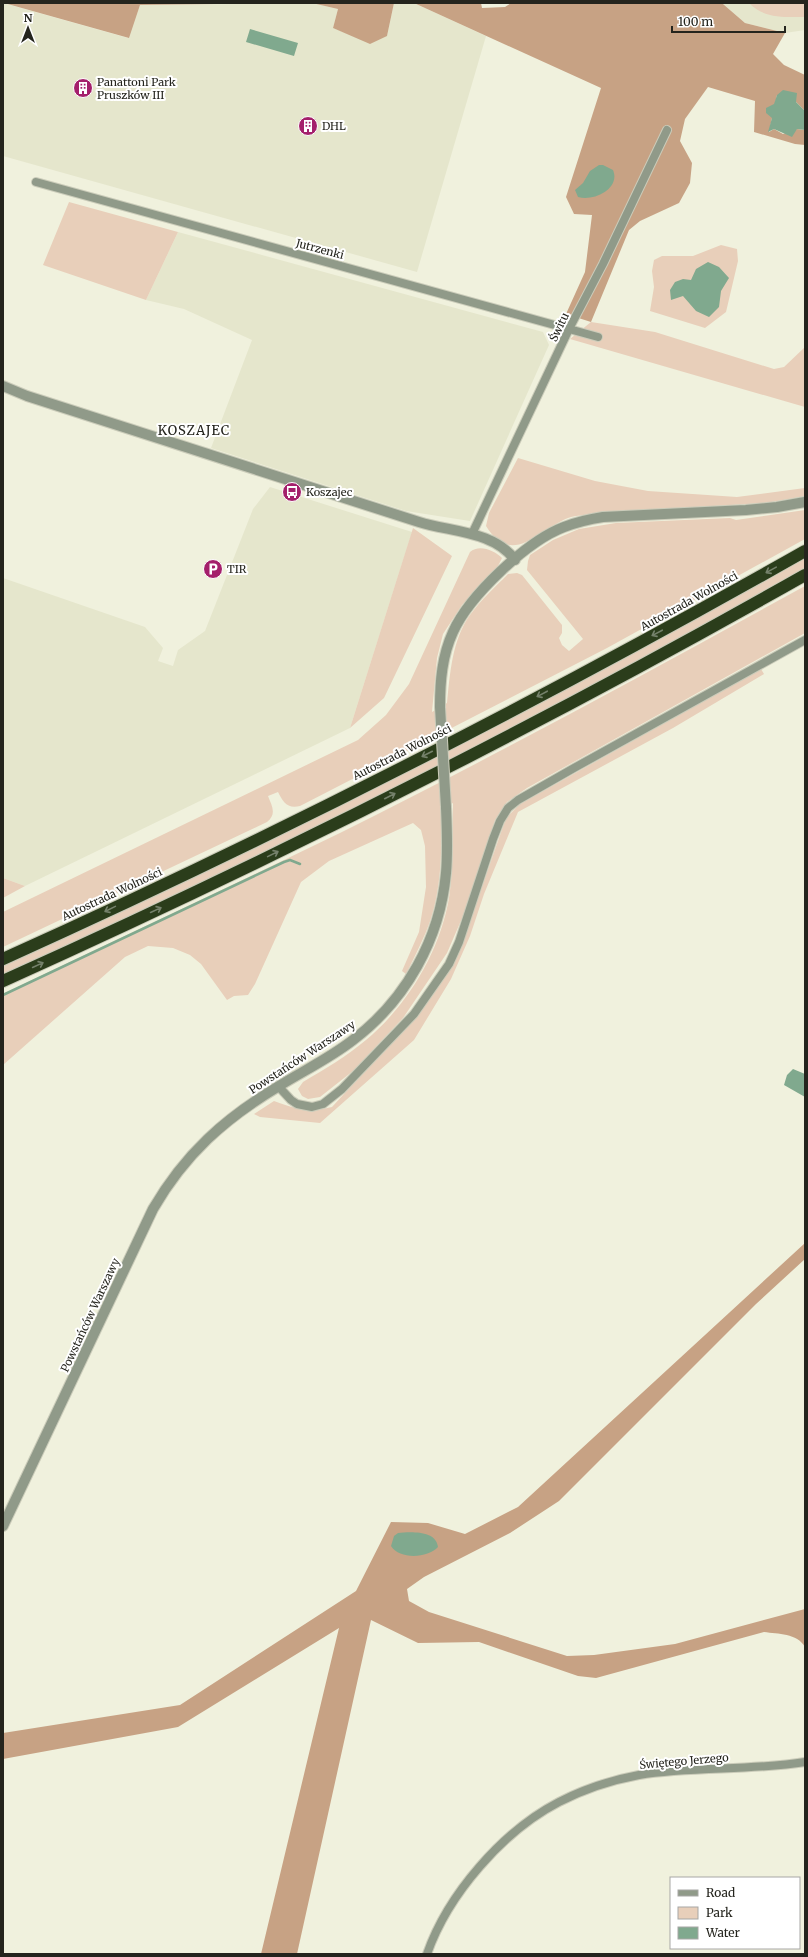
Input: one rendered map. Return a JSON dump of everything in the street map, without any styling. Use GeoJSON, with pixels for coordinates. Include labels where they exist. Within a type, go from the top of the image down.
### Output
{"type":"FeatureCollection","features":[{"type":"Feature","properties":{"kind":"highway","name":"Autostrada Wolności"},"geometry":{"type":"LineString","coordinates":[[3,958],[182,875],[390,772],[614,656],[805,551]]}},
{"type":"Feature","properties":{"kind":"highway"},"geometry":{"type":"LineString","coordinates":[[3,981],[176,901],[376,803],[618,678],[805,575]]}},
{"type":"Feature","properties":{"kind":"street","name":"Świtu"},"geometry":{"type":"LineString","coordinates":[[472,534],[667,130]]}},
{"type":"Feature","properties":{"kind":"street","name":"Jutrzenki"},"geometry":{"type":"LineString","coordinates":[[36,182],[598,337]]}},
{"type":"Feature","properties":{"kind":"street"},"geometry":{"type":"LineString","coordinates":[[3,386],[34,398],[419,522],[472,534],[505,549],[515,560]]}},
{"type":"Feature","properties":{"kind":"street","name":"Powstańców Warszawy"},"geometry":{"type":"LineString","coordinates":[[3,1526],[143,1231],[162,1194],[183,1164],[212,1134],[238,1112],[278,1086],[334,1053],[362,1033],[390,1006],[415,970],[429,942],[443,896],[447,861],[446,807],[440,707],[440,688],[444,659],[448,645],[459,620],[476,597],[515,560],[554,532],[592,519],[629,515],[764,509],[805,502]]}},
{"type":"Feature","properties":{"kind":"street"},"geometry":{"type":"LineString","coordinates":[[278,1086],[291,1100],[297,1104],[312,1107],[323,1104],[342,1089],[414,1014],[449,964],[459,942],[493,839],[500,821],[508,808],[518,800],[805,640]]}},
{"type":"Feature","properties":{"kind":"street","name":"Świętego Jerzego"},"geometry":{"type":"LineString","coordinates":[[427,1954],[441,1923],[456,1898],[481,1866],[514,1833],[558,1802],[581,1791],[639,1776],[805,1762]]}},
{"type":"Feature","properties":{"kind":"shaded area"},"geometry":{"type":"Polygon","coordinates":[[[3,3],[128,38],[140,5],[312,3],[338,9],[333,28],[351,35],[387,36],[394,3],[414,3],[486,36],[417,272],[3,156],[3,3]]]}},
{"type":"Feature","properties":{"kind":"shaded area"},"geometry":{"type":"Polygon","coordinates":[[[4,3],[294,3],[140,5],[129,38],[4,3]]]}},
{"type":"Feature","properties":{"kind":"shaded area"},"geometry":{"type":"Polygon","coordinates":[[[312,3],[394,3],[387,36],[370,44],[333,28],[338,9],[312,3]]]}},
{"type":"Feature","properties":{"kind":"shaded area"},"geometry":{"type":"Polygon","coordinates":[[[414,3],[481,3],[482,8],[505,7],[511,3],[723,4],[745,23],[785,33],[773,54],[784,65],[805,75],[805,111],[796,102],[777,95],[769,132],[774,129],[783,134],[797,129],[805,130],[805,145],[795,144],[754,132],[755,101],[708,87],[685,119],[680,141],[692,163],[690,183],[679,203],[640,221],[629,230],[591,322],[566,314],[585,272],[592,215],[574,214],[566,197],[601,88],[414,3]]]}},
{"type":"Feature","properties":{"kind":"shaded area"},"geometry":{"type":"Polygon","coordinates":[[[701,3],[805,3],[805,30],[785,33],[745,23],[723,4],[701,3]]]}},
{"type":"Feature","properties":{"kind":"shaded area"},"geometry":{"type":"Polygon","coordinates":[[[178,232],[543,332],[549,345],[470,521],[406,511],[211,448],[252,340],[184,309],[146,300],[178,232]]]}},
{"type":"Feature","properties":{"kind":"shaded area"},"geometry":{"type":"Polygon","coordinates":[[[270,487],[412,532],[350,728],[25,886],[3,878],[3,578],[145,627],[163,648],[158,661],[173,666],[178,650],[205,631],[253,509],[270,487]]]}},
{"type":"Feature","properties":{"kind":"shaded area"},"geometry":{"type":"Polygon","coordinates":[[[805,1243],[805,1259],[756,1304],[559,1501],[510,1533],[424,1577],[407,1589],[409,1601],[429,1612],[567,1656],[594,1655],[675,1644],[805,1609],[805,1647],[802,1642],[787,1635],[764,1632],[596,1678],[578,1676],[479,1642],[418,1643],[371,1620],[297,1954],[261,1954],[339,1628],[178,1727],[3,1759],[3,1733],[180,1705],[356,1591],[391,1522],[428,1523],[465,1534],[518,1507],[805,1243]]]}},
{"type":"Feature","properties":{"kind":"green space"},"geometry":{"type":"Polygon","coordinates":[[[749,3],[805,3],[805,17],[775,16],[761,12],[749,3]]]}},
{"type":"Feature","properties":{"kind":"green space"},"geometry":{"type":"Polygon","coordinates":[[[69,202],[178,232],[146,300],[43,265],[69,202]]]}},
{"type":"Feature","properties":{"kind":"green space"},"geometry":{"type":"Polygon","coordinates":[[[721,245],[737,249],[738,261],[726,312],[705,328],[650,311],[654,287],[652,271],[654,260],[662,256],[693,256],[721,245]]]}},
{"type":"Feature","properties":{"kind":"green space"},"geometry":{"type":"Polygon","coordinates":[[[591,322],[655,332],[774,369],[784,367],[805,347],[805,407],[570,339],[591,322]]]}},
{"type":"Feature","properties":{"kind":"green space"},"geometry":{"type":"Polygon","coordinates":[[[518,458],[595,481],[648,491],[737,497],[805,488],[805,496],[766,503],[595,513],[568,518],[526,542],[515,545],[506,544],[496,538],[486,526],[489,513],[518,458]]]}},
{"type":"Feature","properties":{"kind":"green space"},"geometry":{"type":"Polygon","coordinates":[[[805,510],[805,539],[607,648],[300,806],[289,806],[278,792],[268,796],[273,813],[267,822],[3,947],[3,912],[358,740],[386,715],[409,684],[470,552],[478,548],[482,548],[491,550],[502,558],[496,570],[462,605],[443,634],[437,658],[432,712],[447,703],[453,658],[459,635],[464,625],[479,604],[508,574],[517,573],[522,575],[562,625],[562,633],[559,638],[562,645],[569,651],[583,639],[527,570],[530,555],[553,540],[579,529],[616,523],[730,518],[736,520],[805,510]]]}},
{"type":"Feature","properties":{"kind":"green space"},"geometry":{"type":"Polygon","coordinates":[[[413,528],[452,556],[384,698],[350,728],[413,528]]]}},
{"type":"Feature","properties":{"kind":"green space"},"geometry":{"type":"Polygon","coordinates":[[[805,556],[805,570],[504,733],[303,834],[3,976],[3,963],[101,918],[805,556]]]}},
{"type":"Feature","properties":{"kind":"green space"},"geometry":{"type":"Polygon","coordinates":[[[805,586],[805,633],[527,788],[507,802],[495,820],[466,909],[447,953],[403,1018],[353,1071],[320,1097],[308,1099],[302,1096],[298,1089],[303,1082],[351,1051],[381,1026],[408,994],[430,957],[445,918],[451,886],[453,803],[441,810],[440,872],[435,903],[426,932],[406,974],[402,971],[419,932],[426,887],[425,846],[421,830],[413,823],[329,861],[301,882],[255,984],[248,995],[234,996],[227,1000],[201,964],[190,955],[173,948],[148,946],[125,957],[3,1065],[3,994],[300,853],[401,802],[575,711],[805,586]]]}},
{"type":"Feature","properties":{"kind":"green space"},"geometry":{"type":"Polygon","coordinates":[[[761,669],[764,674],[673,728],[518,812],[484,894],[470,936],[451,979],[414,1040],[320,1123],[260,1117],[254,1114],[274,1101],[309,1110],[332,1107],[402,1033],[434,993],[460,950],[506,818],[520,804],[761,669]]]}},
{"type":"Feature","properties":{"kind":"green space"},"geometry":{"type":"Polygon","coordinates":[[[3,878],[25,886],[3,898],[3,878]]]}},
{"type":"Feature","properties":{"kind":"water"},"geometry":{"type":"Polygon","coordinates":[[[250,29],[298,43],[294,56],[246,42],[250,29]]]}},
{"type":"Feature","properties":{"kind":"water"},"geometry":{"type":"Polygon","coordinates":[[[783,90],[797,93],[796,102],[805,111],[805,130],[797,129],[792,137],[774,129],[768,132],[772,118],[766,113],[766,108],[774,104],[777,95],[783,90]]]}},
{"type":"Feature","properties":{"kind":"water"},"geometry":{"type":"Polygon","coordinates":[[[599,165],[603,165],[613,170],[613,183],[598,196],[591,198],[578,197],[575,190],[583,183],[590,171],[599,165]]]}},
{"type":"Feature","properties":{"kind":"water"},"geometry":{"type":"Polygon","coordinates":[[[708,262],[719,267],[729,278],[721,291],[719,307],[709,317],[696,311],[683,296],[671,300],[670,290],[675,282],[683,279],[691,280],[696,269],[708,262]]]}},
{"type":"Feature","properties":{"kind":"water"},"geometry":{"type":"Polygon","coordinates":[[[793,1069],[805,1074],[805,1097],[784,1085],[787,1075],[793,1069]]]}},
{"type":"Feature","properties":{"kind":"water"},"geometry":{"type":"Polygon","coordinates":[[[409,1532],[428,1535],[436,1541],[438,1547],[433,1551],[421,1555],[414,1556],[401,1554],[395,1551],[391,1546],[394,1536],[398,1533],[409,1532]]]}},
{"type":"Feature","properties":{"kind":"waterway"},"geometry":{"type":"LineString","coordinates":[[3,995],[284,862],[290,860],[300,864]]}},
{"type":"Feature","properties":{"kind":"place","name":"Panattoni Park Pruszków III"},"geometry":{"type":"Point","coordinates":[83,88]}},
{"type":"Feature","properties":{"kind":"place","name":"DHL"},"geometry":{"type":"Point","coordinates":[308,126]}},
{"type":"Feature","properties":{"kind":"place","name":"Koszajec"},"geometry":{"type":"Point","coordinates":[292,492]}},
{"type":"Feature","properties":{"kind":"place","name":"TIR"},"geometry":{"type":"Point","coordinates":[213,569]}},
{"type":"Feature","properties":{"kind":"district","name":"KOSZAJEC"},"geometry":{"type":"Point","coordinates":[194,430]}}]}
